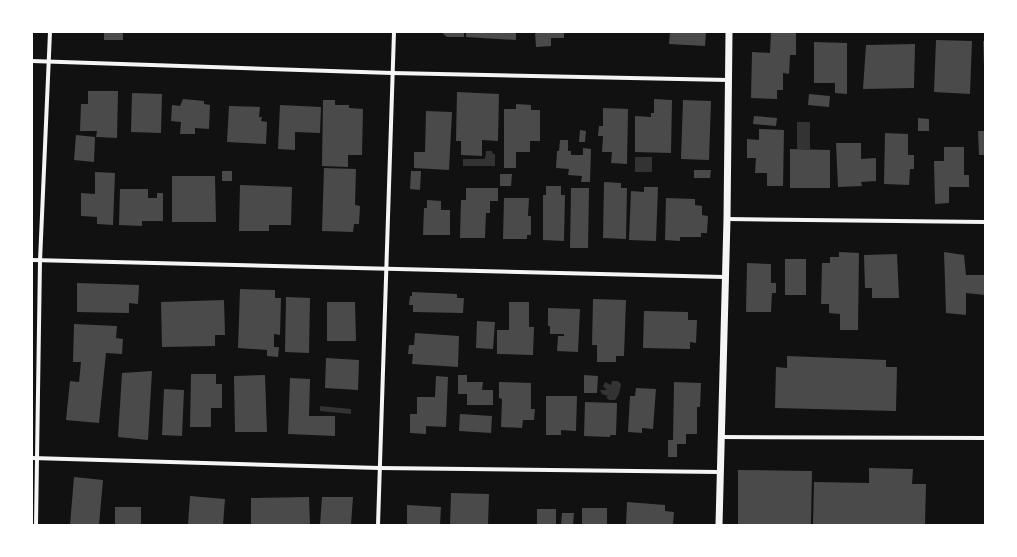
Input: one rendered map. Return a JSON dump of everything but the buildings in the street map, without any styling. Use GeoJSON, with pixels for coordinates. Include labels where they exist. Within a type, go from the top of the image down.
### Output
{"type":"FeatureCollection","features":[{"type":"Feature","properties":{"kind":"street"},"geometry":{"type":"LineString","coordinates":[[36,525],[40,261],[50,32]]}},
{"type":"Feature","properties":{"kind":"street"},"geometry":{"type":"LineString","coordinates":[[378,525],[385,269],[394,32]]}},
{"type":"Feature","properties":{"kind":"street"},"geometry":{"type":"LineString","coordinates":[[719,525],[724,277],[727,219],[729,32]]}},
{"type":"Feature","properties":{"kind":"street"},"geometry":{"type":"LineString","coordinates":[[32,61],[392,73],[728,80]]}},
{"type":"Feature","properties":{"kind":"street"},"geometry":{"type":"LineString","coordinates":[[727,219],[985,222]]}},
{"type":"Feature","properties":{"kind":"street"},"geometry":{"type":"LineString","coordinates":[[32,260],[724,277]]}},
{"type":"Feature","properties":{"kind":"street"},"geometry":{"type":"LineString","coordinates":[[721,437],[985,438]]}},
{"type":"Feature","properties":{"kind":"street"},"geometry":{"type":"LineString","coordinates":[[32,458],[380,468],[719,472]]}},
{"type":"Feature","properties":{"kind":"shaded area"},"geometry":{"type":"Polygon","coordinates":[[[797,122],[810,122],[810,149],[797,149],[797,122]]]}},
{"type":"Feature","properties":{"kind":"shaded area"},"geometry":{"type":"Polygon","coordinates":[[[486,151],[492,151],[493,154],[495,154],[495,166],[463,166],[463,159],[485,159],[486,151]]]}},
{"type":"Feature","properties":{"kind":"shaded area"},"geometry":{"type":"Polygon","coordinates":[[[635,157],[652,157],[652,172],[635,172],[635,157]]]}},
{"type":"Feature","properties":{"kind":"shaded area"},"geometry":{"type":"Polygon","coordinates":[[[612,381],[618,381],[621,384],[619,394],[615,400],[609,400],[606,397],[608,396],[602,394],[600,390],[607,390],[603,386],[605,382],[611,385],[612,381]]]}},
{"type":"Feature","properties":{"kind":"shaded area"},"geometry":{"type":"Polygon","coordinates":[[[320,406],[351,409],[351,414],[320,411],[320,406]]]}}]}
